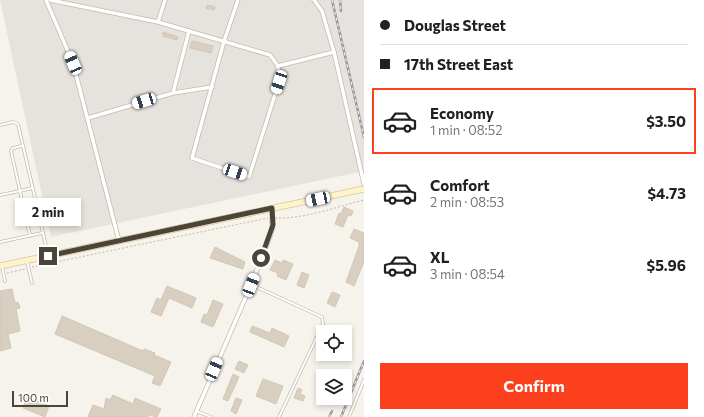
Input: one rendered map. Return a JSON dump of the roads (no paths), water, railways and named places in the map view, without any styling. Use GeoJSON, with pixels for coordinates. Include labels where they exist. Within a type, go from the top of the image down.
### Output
{"type":"FeatureCollection","features":[{"type":"Feature","properties":{"kind":"main road"},"geometry":{"type":"LineString","coordinates":[[1,266],[364,189]]}},
{"type":"Feature","properties":{"kind":"street"},"geometry":{"type":"LineString","coordinates":[[46,0],[73,63],[119,241]]}},
{"type":"Feature","properties":{"kind":"street"},"geometry":{"type":"LineString","coordinates":[[50,0],[158,22],[224,42],[270,55],[278,66],[279,82],[249,177],[192,158],[224,42],[238,0]]}},
{"type":"Feature","properties":{"kind":"street"},"geometry":{"type":"LineString","coordinates":[[75,6],[77,0]]}},
{"type":"Feature","properties":{"kind":"street"},"geometry":{"type":"LineString","coordinates":[[158,22],[165,0]]}},
{"type":"Feature","properties":{"kind":"street"},"geometry":{"type":"LineString","coordinates":[[314,0],[322,11],[334,52],[364,184]]}},
{"type":"Feature","properties":{"kind":"street"},"geometry":{"type":"LineString","coordinates":[[173,93],[189,31]]}},
{"type":"Feature","properties":{"kind":"street"},"geometry":{"type":"LineString","coordinates":[[278,66],[334,52]]}},
{"type":"Feature","properties":{"kind":"street"},"geometry":{"type":"LineString","coordinates":[[88,118],[173,93],[212,88]]}},
{"type":"Feature","properties":{"kind":"street"},"geometry":{"type":"LineString","coordinates":[[194,417],[251,285],[272,231],[272,208]]}},
{"type":"Feature","properties":{"kind":"lane"},"geometry":{"type":"LineString","coordinates":[[0,125],[13,122],[18,124],[48,256]]}},
{"type":"Feature","properties":{"kind":"lane"},"geometry":{"type":"LineString","coordinates":[[22,146],[13,148],[11,151],[30,236]]}},
{"type":"Feature","properties":{"kind":"lane"},"geometry":{"type":"LineString","coordinates":[[0,195],[32,188]]}},
{"type":"Feature","properties":{"kind":"lane"},"geometry":{"type":"LineString","coordinates":[[0,242],[42,233]]}},
{"type":"Feature","properties":{"kind":"lane"},"geometry":{"type":"LineString","coordinates":[[27,261],[32,283]]}},
{"type":"Feature","properties":{"kind":"lane"},"geometry":{"type":"LineString","coordinates":[[1,266],[4,281]]}},
{"type":"Feature","properties":{"kind":"lane"},"geometry":{"type":"LineString","coordinates":[[251,285],[322,317],[323,324],[279,417]]}},
{"type":"Feature","properties":{"kind":"lane"},"geometry":{"type":"LineString","coordinates":[[349,417],[364,380]]}},
{"type":"Feature","properties":{"kind":"lane"},"geometry":{"type":"LineString","coordinates":[[196,411],[211,417]]}},
{"type":"Feature","properties":{"kind":"railway"},"geometry":{"type":"LineString","coordinates":[[332,0],[364,137]]}},
{"type":"Feature","properties":{"kind":"railway"},"geometry":{"type":"LineString","coordinates":[[340,0],[341,11]]}},
{"type":"Feature","properties":{"kind":"railway"},"geometry":{"type":"LineString","coordinates":[[341,417],[364,361]]}},
{"type":"Feature","properties":{"kind":"railway"},"geometry":{"type":"LineString","coordinates":[[329,417],[332,411]]}}]}
